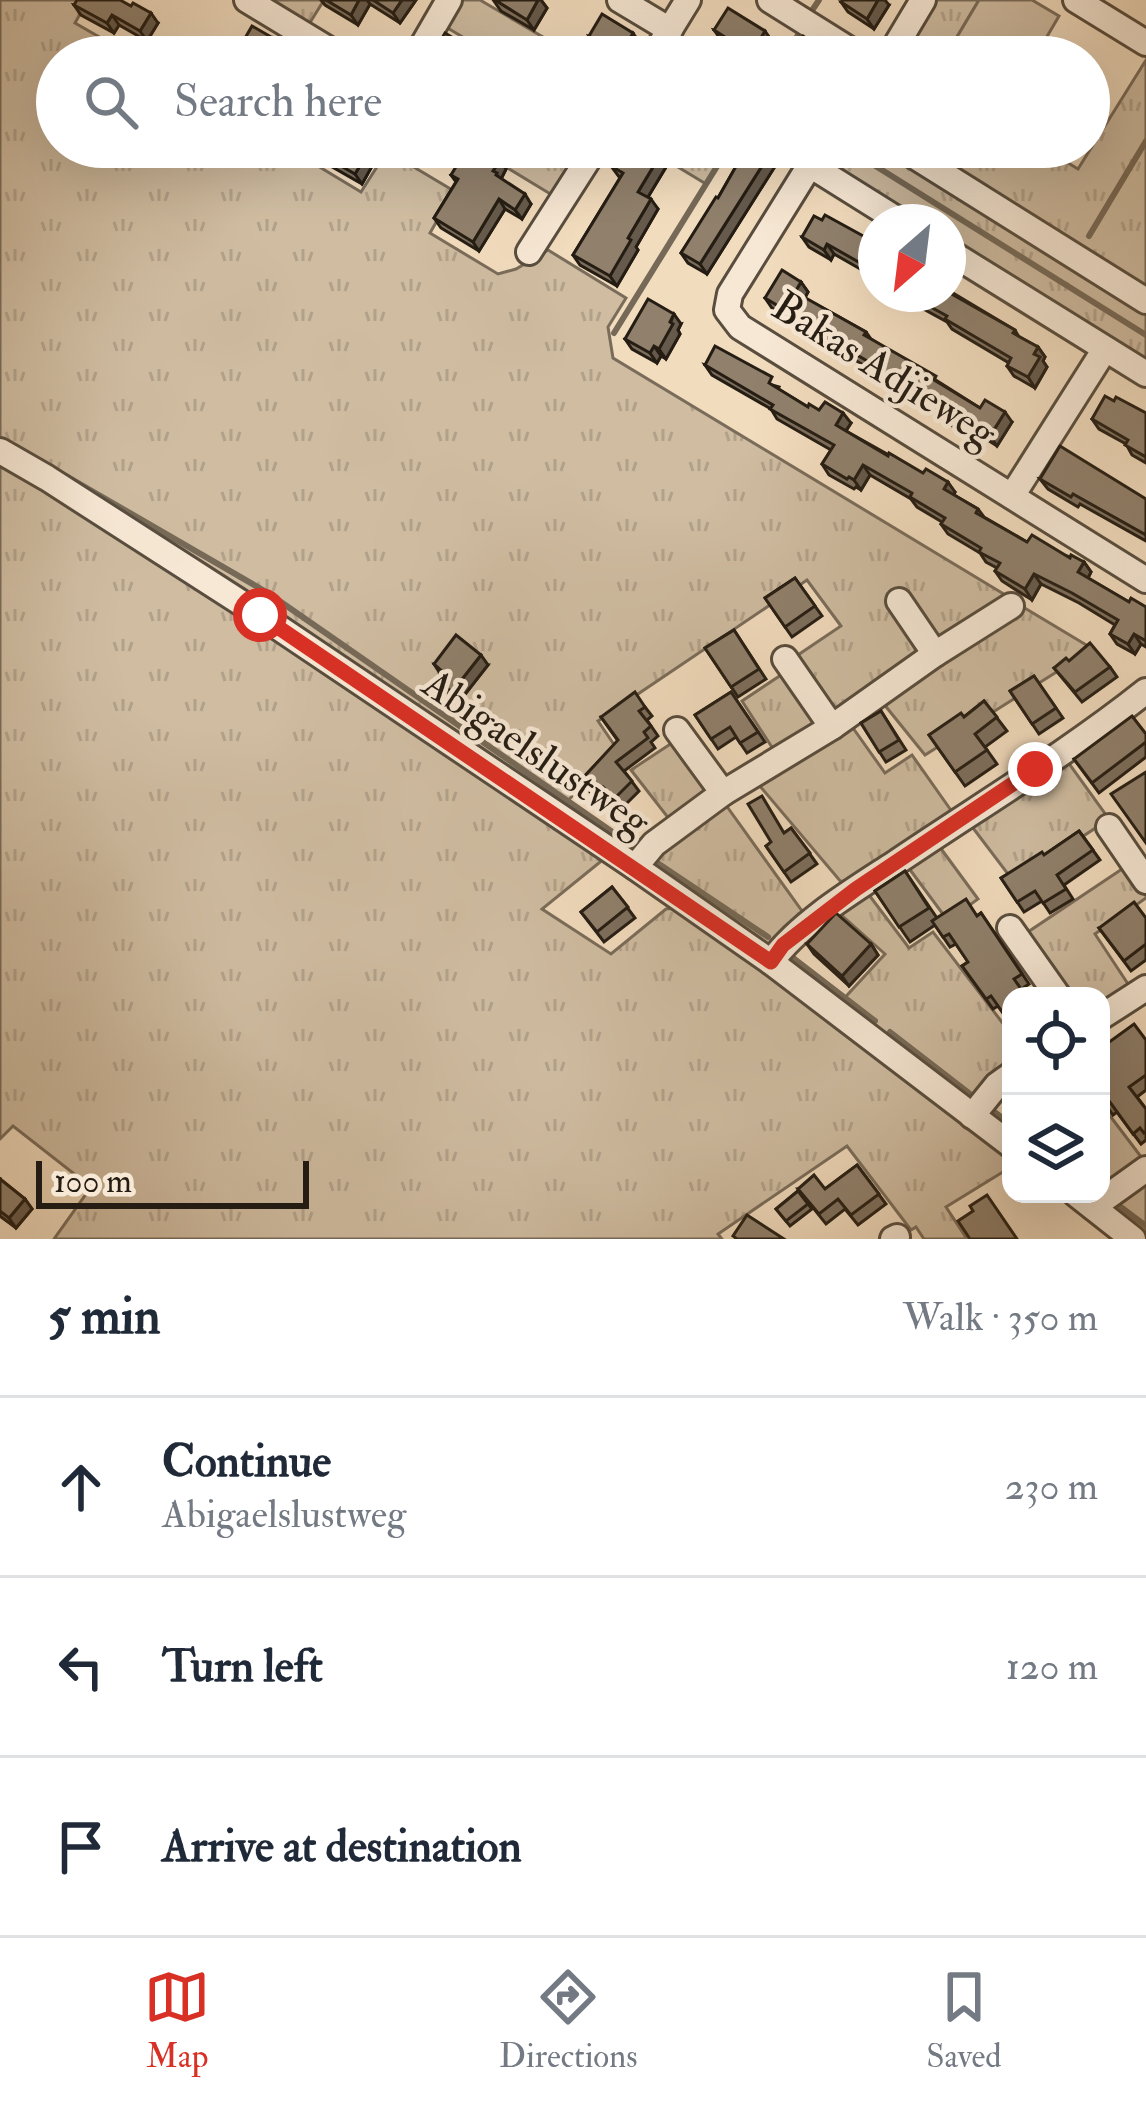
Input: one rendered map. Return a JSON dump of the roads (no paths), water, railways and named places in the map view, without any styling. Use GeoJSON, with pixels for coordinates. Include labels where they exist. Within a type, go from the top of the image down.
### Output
{"type":"FeatureCollection","features":[{"type":"Feature","properties":{"kind":"street"},"geometry":{"type":"LineString","coordinates":[[247,0],[306,36]]}},
{"type":"Feature","properties":{"kind":"street"},"geometry":{"type":"LineString","coordinates":[[428,36],[449,0]]}},
{"type":"Feature","properties":{"kind":"street"},"geometry":{"type":"LineString","coordinates":[[620,0],[670,30]]}},
{"type":"Feature","properties":{"kind":"street"},"geometry":{"type":"LineString","coordinates":[[666,36],[688,0]]}},
{"type":"Feature","properties":{"kind":"street"},"geometry":{"type":"LineString","coordinates":[[770,0],[827,36]]}},
{"type":"Feature","properties":{"kind":"street"},"geometry":{"type":"LineString","coordinates":[[902,36],[923,0]]}},
{"type":"Feature","properties":{"kind":"street"},"geometry":{"type":"LineString","coordinates":[[1076,0],[1146,43]]}},
{"type":"Feature","properties":{"kind":"street"},"geometry":{"type":"LineString","coordinates":[[530,252],[583,168]]}},
{"type":"Feature","properties":{"kind":"street","name":"Bakas Adjieweg"},"geometry":{"type":"LineString","coordinates":[[810,168],[730,294],[727,310],[740,327],[1146,580]]}},
{"type":"Feature","properties":{"kind":"street"},"geometry":{"type":"LineString","coordinates":[[833,168],[878,204]]}},
{"type":"Feature","properties":{"kind":"street"},"geometry":{"type":"LineString","coordinates":[[934,168],[1146,301]]}},
{"type":"Feature","properties":{"kind":"street"},"geometry":{"type":"LineString","coordinates":[[966,262],[1146,374]]}},
{"type":"Feature","properties":{"kind":"street"},"geometry":{"type":"LineString","coordinates":[[1012,496],[1105,349]]}},
{"type":"Feature","properties":{"kind":"street","name":"Abigaelslustweg"},"geometry":{"type":"LineString","coordinates":[[0,451],[241,602],[635,867],[771,962],[1002,1138]]}},
{"type":"Feature","properties":{"kind":"street"},"geometry":{"type":"LineString","coordinates":[[899,602],[935,653]]}},
{"type":"Feature","properties":{"kind":"street"},"geometry":{"type":"LineString","coordinates":[[635,867],[654,844],[723,793],[832,727],[935,653],[1011,606]]}},
{"type":"Feature","properties":{"kind":"street"},"geometry":{"type":"LineString","coordinates":[[785,659],[832,727]]}},
{"type":"Feature","properties":{"kind":"street"},"geometry":{"type":"LineString","coordinates":[[771,962],[783,945],[856,889],[1100,728],[1146,691]]}},
{"type":"Feature","properties":{"kind":"street"},"geometry":{"type":"LineString","coordinates":[[677,730],[723,793]]}},
{"type":"Feature","properties":{"kind":"street"},"geometry":{"type":"LineString","coordinates":[[1109,827],[1146,880]]}},
{"type":"Feature","properties":{"kind":"street"},"geometry":{"type":"LineString","coordinates":[[1010,928],[1052,987]]}},
{"type":"Feature","properties":{"kind":"street"},"geometry":{"type":"LineString","coordinates":[[1110,1011],[1146,988]]}},
{"type":"Feature","properties":{"kind":"street"},"geometry":{"type":"LineString","coordinates":[[972,1116],[1002,1081]]}},
{"type":"Feature","properties":{"kind":"street"},"geometry":{"type":"LineString","coordinates":[[1110,1187],[1146,1169]]}},
{"type":"Feature","properties":{"kind":"street"},"geometry":{"type":"LineString","coordinates":[[1088,1203],[1133,1239]]}},
{"type":"Feature","properties":{"kind":"waterway"},"geometry":{"type":"LineString","coordinates":[[813,9],[819,0]]}},
{"type":"Feature","properties":{"kind":"waterway"},"geometry":{"type":"LineString","coordinates":[[1089,236],[1146,141]]}},
{"type":"Feature","properties":{"kind":"waterway"},"geometry":{"type":"LineString","coordinates":[[614,333],[716,168]]}},
{"type":"Feature","properties":{"kind":"waterway"},"geometry":{"type":"LineString","coordinates":[[879,168],[1146,335]]}},
{"type":"Feature","properties":{"kind":"waterway"},"geometry":{"type":"LineString","coordinates":[[66,476],[268,593],[624,840]]}},
{"type":"Feature","properties":{"kind":"waterway"},"geometry":{"type":"LineString","coordinates":[[650,858],[768,937]]}},
{"type":"Feature","properties":{"kind":"waterway"},"geometry":{"type":"LineString","coordinates":[[793,958],[875,1021]]}},
{"type":"Feature","properties":{"kind":"waterway"},"geometry":{"type":"LineString","coordinates":[[890,1032],[969,1093]]}},
{"type":"Feature","properties":{"kind":"waterway"},"geometry":{"type":"LineString","coordinates":[[996,1113],[1002,1118]]}},
{"type":"Feature","properties":{"kind":"waterway"},"geometry":{"type":"LineString","coordinates":[[1118,1205],[1146,1226]]}}]}
